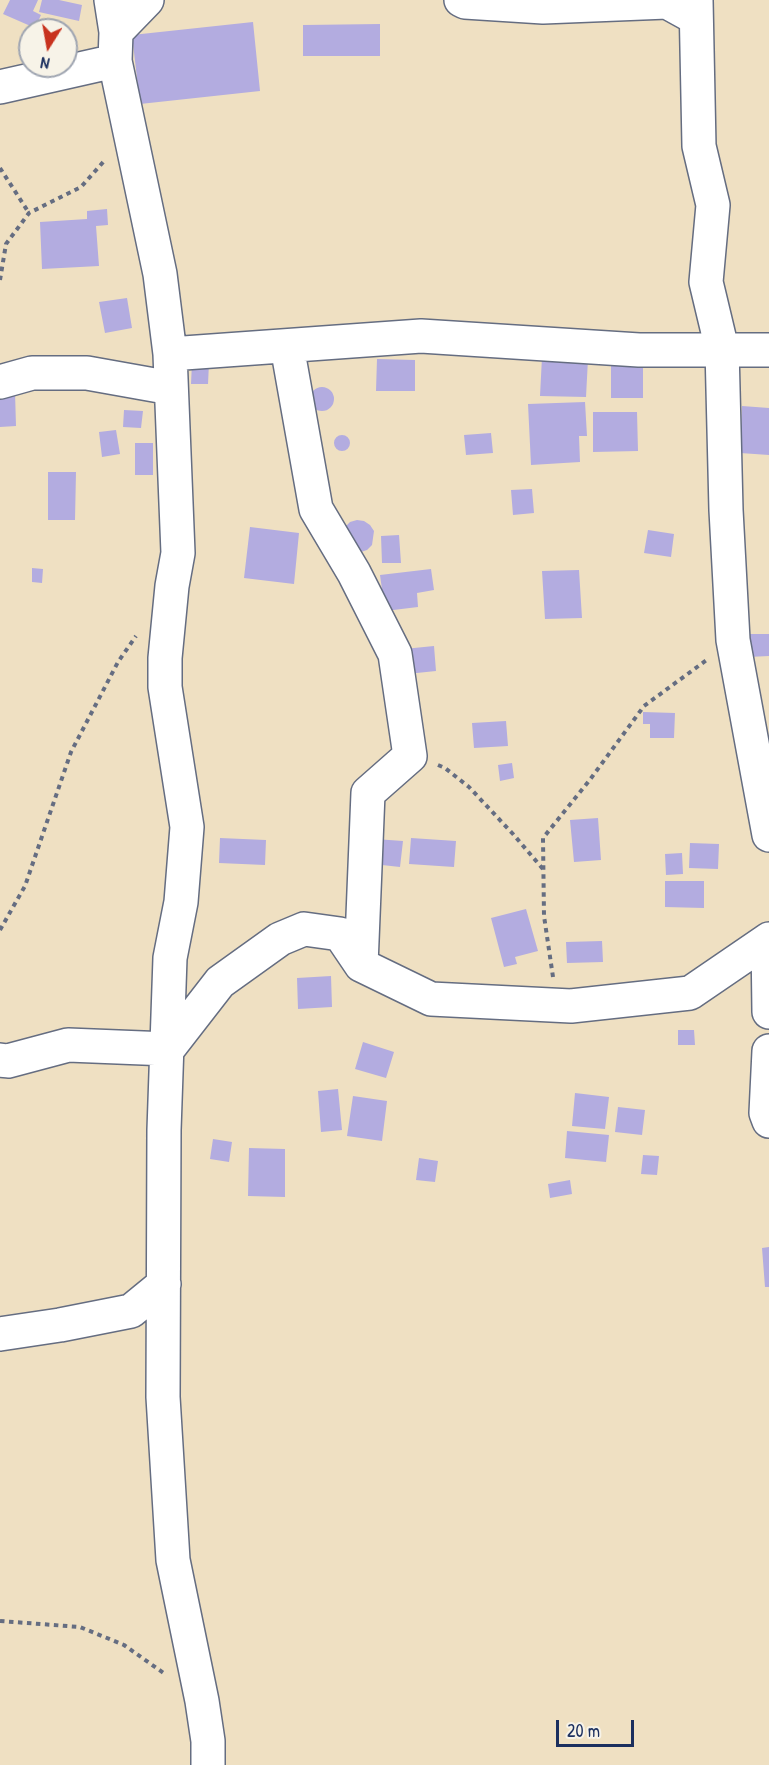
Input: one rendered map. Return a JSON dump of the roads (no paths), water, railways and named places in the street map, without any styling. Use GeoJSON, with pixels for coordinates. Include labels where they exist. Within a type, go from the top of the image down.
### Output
{"type":"FeatureCollection","features":[{"type":"Feature","properties":{"kind":"street"},"geometry":{"type":"LineString","coordinates":[[111,0],[115,47],[129,132],[160,274],[170,354],[178,553],[172,586],[165,687],[187,827],[181,902],[170,958],[164,1130],[163,1397],[173,1560],[202,1701],[208,1740],[208,1765]]}},
{"type":"Feature","properties":{"kind":"street"},"geometry":{"type":"LineString","coordinates":[[0,87],[115,47],[147,0]]}},
{"type":"Feature","properties":{"kind":"street"},"geometry":{"type":"LineString","coordinates":[[461,0],[543,7],[667,2],[696,9],[699,146],[713,205],[706,282],[722,349],[726,510],[733,640],[769,835]]}},
{"type":"Feature","properties":{"kind":"street"},"geometry":{"type":"LineString","coordinates":[[170,354],[421,336],[639,350],[769,350]]}},
{"type":"Feature","properties":{"kind":"street"},"geometry":{"type":"LineString","coordinates":[[287,346],[316,509],[354,573],[395,654],[410,756],[368,793],[361,965]]}},
{"type":"Feature","properties":{"kind":"street"},"geometry":{"type":"LineString","coordinates":[[0,382],[32,373],[87,374],[171,387]]}},
{"type":"Feature","properties":{"kind":"street"},"geometry":{"type":"LineString","coordinates":[[740,686],[769,723]]}},
{"type":"Feature","properties":{"kind":"street"},"geometry":{"type":"LineString","coordinates":[[168,1049],[220,982],[280,939],[304,929],[340,934],[361,965],[431,999],[571,1006],[690,993],[768,940]]}},
{"type":"Feature","properties":{"kind":"street"},"geometry":{"type":"LineString","coordinates":[[768,940],[769,1012]]}},
{"type":"Feature","properties":{"kind":"street"},"geometry":{"type":"LineString","coordinates":[[0,1060],[8,1061],[68,1045],[168,1049]]}},
{"type":"Feature","properties":{"kind":"street"},"geometry":{"type":"LineString","coordinates":[[769,1051],[766,1113],[769,1121]]}},
{"type":"Feature","properties":{"kind":"street"},"geometry":{"type":"LineString","coordinates":[[0,1334],[60,1326],[130,1311],[164,1284]]}}]}
